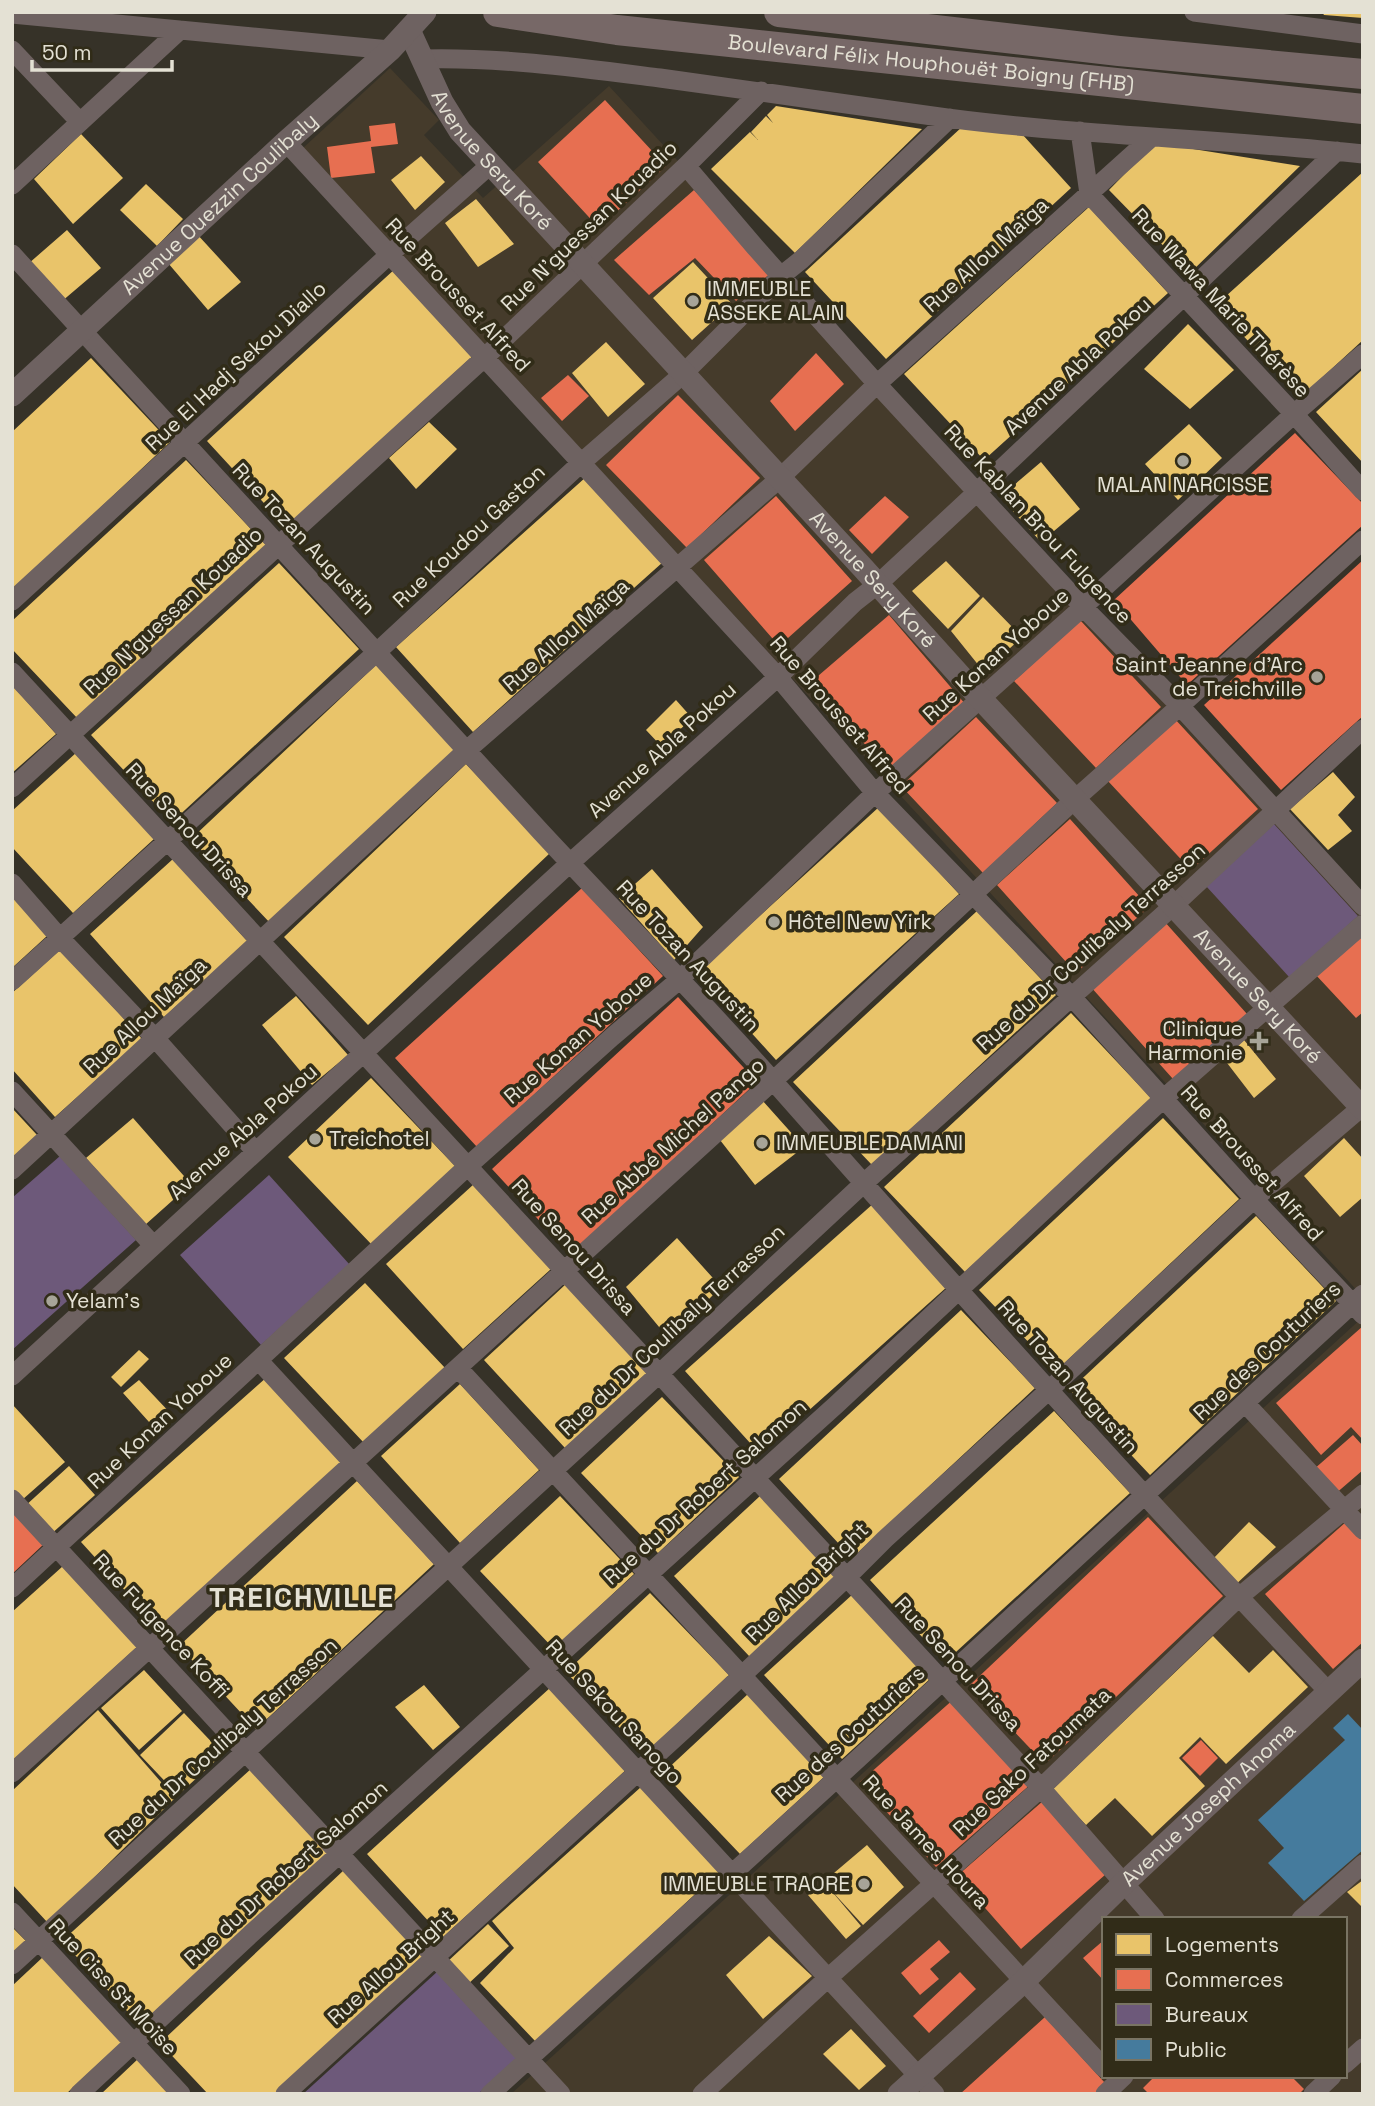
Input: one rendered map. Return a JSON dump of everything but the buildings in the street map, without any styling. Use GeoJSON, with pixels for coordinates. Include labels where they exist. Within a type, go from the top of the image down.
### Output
{"type":"FeatureCollection","features":[{"type":"Feature","properties":{"kind":"main road","name":"Boulevard Félix Houphouët Boigny (FHB)"},"geometry":{"type":"LineString","coordinates":[[498,12],[631,31],[1363,109]]}},
{"type":"Feature","properties":{"kind":"main road","name":"Boulevard Félix Houphouët Boigny (FHB)"},"geometry":{"type":"LineString","coordinates":[[779,12],[1119,51],[1363,74]]}},
{"type":"Feature","properties":{"kind":"street","name":"Avenue Ouezzin Coulibaly"},"geometry":{"type":"LineString","coordinates":[[12,395],[286,142],[390,50],[425,12]]}},
{"type":"Feature","properties":{"kind":"street"},"geometry":{"type":"LineString","coordinates":[[1194,12],[1276,17],[1363,34]]}},
{"type":"Feature","properties":{"kind":"street"},"geometry":{"type":"LineString","coordinates":[[12,14],[390,50]]}},
{"type":"Feature","properties":{"kind":"street"},"geometry":{"type":"LineString","coordinates":[[12,185],[180,30]]}},
{"type":"Feature","properties":{"kind":"street","name":"Avenue Sery Koré"},"geometry":{"type":"LineString","coordinates":[[409,30],[442,102],[460,131],[1074,800],[1362,1107]]}},
{"type":"Feature","properties":{"kind":"street"},"geometry":{"type":"LineString","coordinates":[[12,50],[80,122]]}},
{"type":"Feature","properties":{"kind":"street"},"geometry":{"type":"LineString","coordinates":[[423,59],[468,58],[525,62],[950,118],[1363,154]]}},
{"type":"Feature","properties":{"kind":"street","name":"Rue N'guessan Kouadio"},"geometry":{"type":"LineString","coordinates":[[12,789],[484,358],[761,91]]}},
{"type":"Feature","properties":{"kind":"street","name":"Rue Koudou Gaston"},"geometry":{"type":"LineString","coordinates":[[12,981],[683,374],[781,276],[950,118]]}},
{"type":"Feature","properties":{"kind":"street"},"geometry":{"type":"LineString","coordinates":[[1080,131],[1088,194]]}},
{"type":"Feature","properties":{"kind":"street","name":"Rue Allou Maïga"},"geometry":{"type":"LineString","coordinates":[[12,1170],[467,750],[779,478],[877,384],[1152,137]]}},
{"type":"Feature","properties":{"kind":"street","name":"Rue Brousset Alfred"},"geometry":{"type":"LineString","coordinates":[[286,142],[778,677],[876,793],[1071,996],[1254,1199],[1359,1304]]}},
{"type":"Feature","properties":{"kind":"street","name":"Avenue Abla Pokou"},"geometry":{"type":"LineString","coordinates":[[12,1376],[570,863],[778,677],[855,602],[878,584],[1184,298],[1337,151]]}},
{"type":"Feature","properties":{"kind":"street","name":"Rue El Hadj Sekou Diallo"},"geometry":{"type":"LineString","coordinates":[[12,601],[390,254],[491,165]]}},
{"type":"Feature","properties":{"kind":"street","name":"Rue Kablan Brou Fulgence"},"geometry":{"type":"LineString","coordinates":[[686,166],[877,384],[1083,607],[1180,706],[1363,906]]}},
{"type":"Feature","properties":{"kind":"street","name":"Rue Wawa Marie Thérèse"},"geometry":{"type":"LineString","coordinates":[[1088,194],[1363,491]]}},
{"type":"Feature","properties":{"kind":"street","name":"Rue Tozan Augustin"},"geometry":{"type":"LineString","coordinates":[[12,254],[773,1081],[1048,1391],[1328,1691]]}},
{"type":"Feature","properties":{"kind":"street","name":"Rue Konan Yoboue"},"geometry":{"type":"LineString","coordinates":[[12,1588],[468,1166],[679,980],[876,793],[1363,354]]}},
{"type":"Feature","properties":{"kind":"street","name":"Rue Abbé Michel Pango"},"geometry":{"type":"LineString","coordinates":[[12,1773],[773,1081],[1074,800],[1363,540]]}},
{"type":"Feature","properties":{"kind":"street","name":"Rue Senou Drissa"},"geometry":{"type":"LineString","coordinates":[[12,672],[1041,1788],[1152,1917]]}},
{"type":"Feature","properties":{"kind":"street","name":"Rue du Dr Coulibaly Terrasson"},"geometry":{"type":"LineString","coordinates":[[12,1965],[449,1567],[864,1183],[1173,906],[1274,809],[1363,729]]}},
{"type":"Feature","properties":{"kind":"street"},"geometry":{"type":"LineString","coordinates":[[12,883],[256,1152]]}},
{"type":"Feature","properties":{"kind":"street","name":"Rue du Dr Robert Salomon"},"geometry":{"type":"LineString","coordinates":[[79,2094],[340,1853],[837,1404],[1163,1099],[1363,924]]}},
{"type":"Feature","properties":{"kind":"street"},"geometry":{"type":"LineString","coordinates":[[12,1091],[153,1245]]}},
{"type":"Feature","properties":{"kind":"street","name":"Rue Allou Bright"},"geometry":{"type":"LineString","coordinates":[[285,2094],[743,1675],[885,1539],[1254,1199],[1362,1107]]}},
{"type":"Feature","properties":{"kind":"street","name":"Rue des Couturiers"},"geometry":{"type":"LineString","coordinates":[[490,2094],[1245,1403],[1359,1304]]}},
{"type":"Feature","properties":{"kind":"street","name":"Rue Sekou Sanogo"},"geometry":{"type":"LineString","coordinates":[[260,1361],[935,2094]]}},
{"type":"Feature","properties":{"kind":"street","name":"Rue James Houra"},"geometry":{"type":"LineString","coordinates":[[458,1368],[1102,2068]]}},
{"type":"Feature","properties":{"kind":"street"},"geometry":{"type":"LineString","coordinates":[[1245,1403],[1363,1530]]}},
{"type":"Feature","properties":{"kind":"street","name":"Rue Sako Fatoumata"},"geometry":{"type":"LineString","coordinates":[[702,2094],[1041,1788],[1239,1597],[1363,1494]]}},
{"type":"Feature","properties":{"kind":"street","name":"Rue Fulgence Koffi"},"geometry":{"type":"LineString","coordinates":[[12,1499],[561,2094]]}},
{"type":"Feature","properties":{"kind":"street","name":"Avenue Joseph Anoma"},"geometry":{"type":"LineString","coordinates":[[899,2094],[1024,1981],[1123,1884],[1363,1660]]}},
{"type":"Feature","properties":{"kind":"street"},"geometry":{"type":"LineString","coordinates":[[1303,1917],[1363,1864]]}},
{"type":"Feature","properties":{"kind":"street","name":"Rue Ciss St Moïse"},"geometry":{"type":"LineString","coordinates":[[12,1912],[181,2094]]}},
{"type":"Feature","properties":{"kind":"street"},"geometry":{"type":"LineString","coordinates":[[1347,2062],[1363,2048]]}},
{"type":"Feature","properties":{"kind":"shaded area"},"geometry":{"type":"Polygon","coordinates":[[[390,68],[439,120],[424,135],[483,198],[609,86],[1363,907],[1363,1297],[303,148],[390,68]]]}},
{"type":"Feature","properties":{"kind":"shaded area"},"geometry":{"type":"Polygon","coordinates":[[[1363,1317],[1363,2094],[511,2094],[1363,1317]]]}},
{"type":"Feature","properties":{"kind":"place","name":"IMMEUBLE ASSEKE ALAIN"},"geometry":{"type":"Point","coordinates":[693,301]}},
{"type":"Feature","properties":{"kind":"place","name":"MALAN NARCISSE"},"geometry":{"type":"Point","coordinates":[1183,461]}},
{"type":"Feature","properties":{"kind":"place","name":"Saint Jeanne d’Arc de Treichville"},"geometry":{"type":"Point","coordinates":[1317,677]}},
{"type":"Feature","properties":{"kind":"place","name":"Hôtel New Yirk"},"geometry":{"type":"Point","coordinates":[774,922]}},
{"type":"Feature","properties":{"kind":"place","name":"Clinique Harmonie"},"geometry":{"type":"Point","coordinates":[1259,1041]}},
{"type":"Feature","properties":{"kind":"place","name":"Treichotel"},"geometry":{"type":"Point","coordinates":[315,1139]}},
{"type":"Feature","properties":{"kind":"place","name":"IMMEUBLE DAMANI"},"geometry":{"type":"Point","coordinates":[762,1143]}},
{"type":"Feature","properties":{"kind":"place","name":"Yelam's"},"geometry":{"type":"Point","coordinates":[52,1301]}},
{"type":"Feature","properties":{"kind":"place","name":"IMMEUBLE TRAORE"},"geometry":{"type":"Point","coordinates":[864,1884]}},
{"type":"Feature","properties":{"kind":"district","name":"TREICHVILLE"},"geometry":{"type":"Point","coordinates":[302,1597]}}]}
